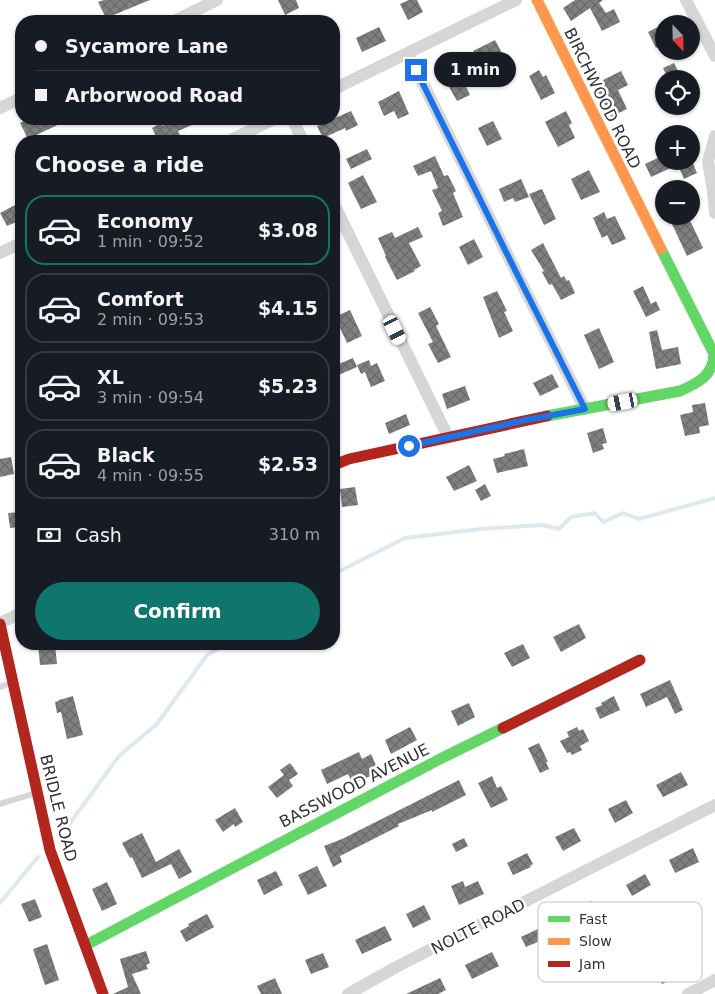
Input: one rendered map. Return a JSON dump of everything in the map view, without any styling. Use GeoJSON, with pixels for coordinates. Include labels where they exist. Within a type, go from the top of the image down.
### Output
{"type":"FeatureCollection","features":[{"type":"Feature","properties":{"kind":"street"},"geometry":{"type":"LineString","coordinates":[[186,15],[217,0]]}},
{"type":"Feature","properties":{"kind":"street"},"geometry":{"type":"LineString","coordinates":[[340,86],[516,0]]}},
{"type":"Feature","properties":{"kind":"street","name":"BIRCHWOOD ROAD"},"geometry":{"type":"LineString","coordinates":[[537,0],[714,354],[713,372]]}},
{"type":"Feature","properties":{"kind":"street"},"geometry":{"type":"LineString","coordinates":[[686,0],[715,56]]}},
{"type":"Feature","properties":{"kind":"street"},"geometry":{"type":"LineString","coordinates":[[408,53],[585,409]]}},
{"type":"Feature","properties":{"kind":"street"},"geometry":{"type":"LineString","coordinates":[[0,108],[15,101]]}},
{"type":"Feature","properties":{"kind":"street"},"geometry":{"type":"LineString","coordinates":[[241,135],[262,125]]}},
{"type":"Feature","properties":{"kind":"street"},"geometry":{"type":"LineString","coordinates":[[715,136],[708,161],[715,212]]}},
{"type":"Feature","properties":{"kind":"street"},"geometry":{"type":"LineString","coordinates":[[340,216],[448,437]]}},
{"type":"Feature","properties":{"kind":"street"},"geometry":{"type":"LineString","coordinates":[[0,253],[15,246]]}},
{"type":"Feature","properties":{"kind":"street"},"geometry":{"type":"LineString","coordinates":[[340,463],[448,437],[680,391],[702,382],[713,372]]}},
{"type":"Feature","properties":{"kind":"street"},"geometry":{"type":"LineString","coordinates":[[0,624],[15,617]]}},
{"type":"Feature","properties":{"kind":"street","name":"BRIDLE ROAD"},"geometry":{"type":"LineString","coordinates":[[0,624],[50,850],[103,994]]}},
{"type":"Feature","properties":{"kind":"street","name":"BASSWOOD AVENUE"},"geometry":{"type":"LineString","coordinates":[[86,945],[442,758],[640,660]]}},
{"type":"Feature","properties":{"kind":"street","name":"NOLTE ROAD"},"geometry":{"type":"LineString","coordinates":[[348,994],[400,965],[715,805]]}},
{"type":"Feature","properties":{"kind":"street"},"geometry":{"type":"LineString","coordinates":[[688,994],[715,980]]}},
{"type":"Feature","properties":{"kind":"lane"},"geometry":{"type":"LineString","coordinates":[[0,687],[14,682]]}},
{"type":"Feature","properties":{"kind":"lane"},"geometry":{"type":"LineString","coordinates":[[0,804],[37,793]]}},
{"type":"Feature","properties":{"kind":"building"},"geometry":{"type":"Polygon","coordinates":[[[104,0],[150,0],[113,15],[104,15],[98,2],[104,0]]]}},
{"type":"Feature","properties":{"kind":"building"},"geometry":{"type":"Polygon","coordinates":[[[278,0],[296,0],[299,8],[285,15],[278,0]]]}},
{"type":"Feature","properties":{"kind":"building"},"geometry":{"type":"Polygon","coordinates":[[[409,0],[417,0],[423,12],[408,20],[400,4],[409,0]]]}},
{"type":"Feature","properties":{"kind":"building"},"geometry":{"type":"Polygon","coordinates":[[[575,0],[603,0],[599,3],[606,13],[614,9],[620,22],[602,31],[590,8],[571,21],[563,8],[575,0]]]}},
{"type":"Feature","properties":{"kind":"building"},"geometry":{"type":"Polygon","coordinates":[[[379,27],[386,41],[362,52],[356,38],[379,27]]]}},
{"type":"Feature","properties":{"kind":"building"},"geometry":{"type":"Polygon","coordinates":[[[655,28],[655,46],[648,32],[655,28]]]}},
{"type":"Feature","properties":{"kind":"building"},"geometry":{"type":"Polygon","coordinates":[[[495,40],[503,55],[481,66],[473,51],[495,40]]]}},
{"type":"Feature","properties":{"kind":"building"},"geometry":{"type":"Polygon","coordinates":[[[674,63],[678,70],[664,70],[663,68],[674,63]]]}},
{"type":"Feature","properties":{"kind":"building"},"geometry":{"type":"Polygon","coordinates":[[[539,70],[543,77],[546,75],[555,93],[541,100],[529,76],[539,70]]]}},
{"type":"Feature","properties":{"kind":"building"},"geometry":{"type":"Polygon","coordinates":[[[621,71],[628,85],[618,90],[627,109],[611,117],[593,85],[621,71]]]}},
{"type":"Feature","properties":{"kind":"building"},"geometry":{"type":"Polygon","coordinates":[[[463,80],[470,95],[457,101],[449,87],[463,80]]]}},
{"type":"Feature","properties":{"kind":"building"},"geometry":{"type":"Polygon","coordinates":[[[399,91],[409,114],[398,119],[394,111],[384,116],[378,102],[399,91]]]}},
{"type":"Feature","properties":{"kind":"building"},"geometry":{"type":"Polygon","coordinates":[[[351,111],[358,125],[346,131],[345,128],[330,135],[322,135],[317,126],[340,125],[340,116],[351,111]]]}},
{"type":"Feature","properties":{"kind":"building"},"geometry":{"type":"Polygon","coordinates":[[[566,111],[572,123],[569,125],[575,138],[558,147],[545,122],[566,111]]]}},
{"type":"Feature","properties":{"kind":"building"},"geometry":{"type":"Polygon","coordinates":[[[493,121],[502,139],[487,146],[478,128],[493,121]]]}},
{"type":"Feature","properties":{"kind":"building"},"geometry":{"type":"Polygon","coordinates":[[[21,125],[57,125],[36,135],[26,135],[21,125]]]}},
{"type":"Feature","properties":{"kind":"building"},"geometry":{"type":"Polygon","coordinates":[[[157,125],[192,125],[178,131],[180,135],[155,135],[152,128],[157,125]]]}},
{"type":"Feature","properties":{"kind":"building"},"geometry":{"type":"Polygon","coordinates":[[[367,149],[372,159],[351,169],[346,159],[367,149]]]}},
{"type":"Feature","properties":{"kind":"building"},"geometry":{"type":"Polygon","coordinates":[[[435,156],[444,176],[448,175],[456,191],[453,193],[463,217],[443,226],[438,213],[442,211],[432,190],[438,188],[431,171],[418,176],[413,166],[435,156]]]}},
{"type":"Feature","properties":{"kind":"building"},"geometry":{"type":"Polygon","coordinates":[[[655,159],[655,170],[666,170],[651,177],[645,164],[655,159]]]}},
{"type":"Feature","properties":{"kind":"building"},"geometry":{"type":"Polygon","coordinates":[[[589,170],[600,192],[581,200],[571,179],[589,170]]]}},
{"type":"Feature","properties":{"kind":"building"},"geometry":{"type":"Polygon","coordinates":[[[680,170],[696,170],[697,173],[684,179],[680,170]]]}},
{"type":"Feature","properties":{"kind":"building"},"geometry":{"type":"Polygon","coordinates":[[[363,175],[377,202],[361,209],[348,183],[363,175]]]}},
{"type":"Feature","properties":{"kind":"building"},"geometry":{"type":"Polygon","coordinates":[[[521,179],[529,197],[515,202],[513,198],[504,202],[499,189],[521,179]]]}},
{"type":"Feature","properties":{"kind":"building"},"geometry":{"type":"Polygon","coordinates":[[[542,189],[556,219],[544,225],[529,194],[542,189]]]}},
{"type":"Feature","properties":{"kind":"building"},"geometry":{"type":"Polygon","coordinates":[[[15,205],[15,223],[7,226],[0,213],[15,205]]]}},
{"type":"Feature","properties":{"kind":"building"},"geometry":{"type":"Polygon","coordinates":[[[604,212],[607,219],[615,216],[626,239],[612,245],[607,235],[602,238],[593,218],[604,212]]]}},
{"type":"Feature","properties":{"kind":"building"},"geometry":{"type":"Polygon","coordinates":[[[672,225],[692,225],[703,248],[687,256],[672,225]]]}},
{"type":"Feature","properties":{"kind":"building"},"geometry":{"type":"Polygon","coordinates":[[[418,227],[423,237],[409,243],[421,266],[397,280],[378,238],[392,232],[395,238],[418,227]]]}},
{"type":"Feature","properties":{"kind":"building"},"geometry":{"type":"Polygon","coordinates":[[[474,239],[483,257],[468,265],[459,247],[474,239]]]}},
{"type":"Feature","properties":{"kind":"building"},"geometry":{"type":"Polygon","coordinates":[[[543,243],[561,278],[564,276],[567,281],[569,280],[575,293],[561,300],[552,284],[549,285],[542,272],[544,271],[531,250],[543,243]]]}},
{"type":"Feature","properties":{"kind":"building"},"geometry":{"type":"Polygon","coordinates":[[[643,286],[651,304],[656,301],[660,310],[646,317],[633,291],[643,286]]]}},
{"type":"Feature","properties":{"kind":"building"},"geometry":{"type":"Polygon","coordinates":[[[497,291],[507,311],[504,312],[513,331],[499,338],[483,297],[497,291]]]}},
{"type":"Feature","properties":{"kind":"building"},"geometry":{"type":"Polygon","coordinates":[[[430,307],[439,324],[436,326],[451,357],[438,363],[428,344],[433,342],[418,313],[430,307]]]}},
{"type":"Feature","properties":{"kind":"building"},"geometry":{"type":"Polygon","coordinates":[[[350,310],[362,336],[347,343],[340,328],[340,315],[350,310]]]}},
{"type":"Feature","properties":{"kind":"building"},"geometry":{"type":"Polygon","coordinates":[[[599,328],[614,362],[599,369],[584,335],[599,328]]]}},
{"type":"Feature","properties":{"kind":"building"},"geometry":{"type":"Polygon","coordinates":[[[657,330],[662,350],[678,347],[681,364],[656,369],[649,332],[657,330]]]}},
{"type":"Feature","properties":{"kind":"building"},"geometry":{"type":"Polygon","coordinates":[[[353,358],[357,367],[340,374],[340,363],[353,358]]]}},
{"type":"Feature","properties":{"kind":"building"},"geometry":{"type":"Polygon","coordinates":[[[369,360],[371,366],[377,363],[385,381],[371,387],[365,372],[361,374],[357,365],[369,360]]]}},
{"type":"Feature","properties":{"kind":"building"},"geometry":{"type":"Polygon","coordinates":[[[552,374],[559,387],[540,396],[533,383],[552,374]]]}},
{"type":"Feature","properties":{"kind":"building"},"geometry":{"type":"Polygon","coordinates":[[[465,386],[470,400],[447,409],[442,394],[465,386]]]}},
{"type":"Feature","properties":{"kind":"building"},"geometry":{"type":"Polygon","coordinates":[[[705,403],[709,425],[699,427],[700,433],[685,436],[680,415],[693,412],[692,405],[705,403]]]}},
{"type":"Feature","properties":{"kind":"building"},"geometry":{"type":"Polygon","coordinates":[[[406,414],[410,425],[389,434],[385,423],[406,414]]]}},
{"type":"Feature","properties":{"kind":"building"},"geometry":{"type":"Polygon","coordinates":[[[603,428],[607,443],[602,444],[604,449],[593,453],[587,433],[603,428]]]}},
{"type":"Feature","properties":{"kind":"building"},"geometry":{"type":"Polygon","coordinates":[[[524,449],[528,466],[497,473],[493,459],[524,449]]]}},
{"type":"Feature","properties":{"kind":"building"},"geometry":{"type":"Polygon","coordinates":[[[11,457],[14,474],[0,477],[0,459],[11,457]]]}},
{"type":"Feature","properties":{"kind":"building"},"geometry":{"type":"Polygon","coordinates":[[[469,465],[477,481],[454,491],[446,477],[469,465]]]}},
{"type":"Feature","properties":{"kind":"building"},"geometry":{"type":"Polygon","coordinates":[[[485,484],[491,496],[481,501],[475,490],[485,484]]]}},
{"type":"Feature","properties":{"kind":"building"},"geometry":{"type":"Polygon","coordinates":[[[355,487],[358,505],[342,507],[340,489],[355,487]]]}},
{"type":"Feature","properties":{"kind":"building"},"geometry":{"type":"Polygon","coordinates":[[[15,512],[15,528],[10,528],[8,513],[15,512]]]}},
{"type":"Feature","properties":{"kind":"building"},"geometry":{"type":"Polygon","coordinates":[[[579,624],[586,638],[561,652],[553,637],[579,624]]]}},
{"type":"Feature","properties":{"kind":"building"},"geometry":{"type":"Polygon","coordinates":[[[523,644],[530,658],[512,667],[504,653],[523,644]]]}},
{"type":"Feature","properties":{"kind":"building"},"geometry":{"type":"Polygon","coordinates":[[[39,650],[56,650],[57,664],[40,665],[39,650]]]}},
{"type":"Feature","properties":{"kind":"building"},"geometry":{"type":"Polygon","coordinates":[[[670,680],[683,710],[675,714],[667,697],[646,707],[640,694],[670,680]]]}},
{"type":"Feature","properties":{"kind":"building"},"geometry":{"type":"Polygon","coordinates":[[[73,696],[83,735],[67,739],[61,712],[57,713],[55,702],[73,696]]]}},
{"type":"Feature","properties":{"kind":"building"},"geometry":{"type":"Polygon","coordinates":[[[614,696],[620,710],[600,719],[595,708],[614,696]]]}},
{"type":"Feature","properties":{"kind":"building"},"geometry":{"type":"Polygon","coordinates":[[[469,703],[475,717],[458,726],[451,711],[469,703]]]}},
{"type":"Feature","properties":{"kind":"building"},"geometry":{"type":"Polygon","coordinates":[[[410,727],[417,740],[391,754],[385,740],[410,727]]]}},
{"type":"Feature","properties":{"kind":"building"},"geometry":{"type":"Polygon","coordinates":[[[577,727],[579,731],[583,729],[589,741],[580,746],[582,750],[572,755],[570,752],[567,753],[560,741],[569,737],[567,732],[577,727]]]}},
{"type":"Feature","properties":{"kind":"building"},"geometry":{"type":"Polygon","coordinates":[[[539,743],[548,762],[546,762],[549,769],[540,773],[528,748],[539,743]]]}},
{"type":"Feature","properties":{"kind":"building"},"geometry":{"type":"Polygon","coordinates":[[[359,752],[362,759],[371,754],[379,772],[353,784],[348,774],[327,784],[321,770],[359,752]]]}},
{"type":"Feature","properties":{"kind":"building"},"geometry":{"type":"Polygon","coordinates":[[[290,763],[298,774],[289,780],[293,786],[277,798],[268,787],[284,775],[280,770],[290,763]]]}},
{"type":"Feature","properties":{"kind":"building"},"geometry":{"type":"Polygon","coordinates":[[[681,772],[688,785],[663,797],[656,785],[681,772]]]}},
{"type":"Feature","properties":{"kind":"building"},"geometry":{"type":"Polygon","coordinates":[[[492,776],[497,788],[501,786],[508,800],[491,808],[478,783],[492,776]]]}},
{"type":"Feature","properties":{"kind":"building"},"geometry":{"type":"Polygon","coordinates":[[[459,780],[466,795],[432,812],[432,810],[398,824],[399,826],[340,856],[342,862],[333,867],[324,846],[342,839],[459,780]]]}},
{"type":"Feature","properties":{"kind":"building"},"geometry":{"type":"Polygon","coordinates":[[[626,800],[633,813],[615,823],[608,809],[626,800]]]}},
{"type":"Feature","properties":{"kind":"building"},"geometry":{"type":"Polygon","coordinates":[[[235,808],[243,822],[235,827],[234,824],[223,832],[215,820],[235,808]]]}},
{"type":"Feature","properties":{"kind":"building"},"geometry":{"type":"Polygon","coordinates":[[[574,828],[581,841],[563,851],[555,837],[574,828]]]}},
{"type":"Feature","properties":{"kind":"building"},"geometry":{"type":"Polygon","coordinates":[[[142,833],[156,862],[179,849],[192,872],[179,879],[171,864],[142,878],[132,857],[130,858],[122,843],[142,833]]]}},
{"type":"Feature","properties":{"kind":"building"},"geometry":{"type":"Polygon","coordinates":[[[464,838],[468,846],[456,852],[452,844],[464,838]]]}},
{"type":"Feature","properties":{"kind":"building"},"geometry":{"type":"Polygon","coordinates":[[[693,848],[699,862],[675,873],[669,860],[693,848]]]}},
{"type":"Feature","properties":{"kind":"building"},"geometry":{"type":"Polygon","coordinates":[[[527,853],[533,864],[531,867],[513,875],[507,863],[527,853]]]}},
{"type":"Feature","properties":{"kind":"building"},"geometry":{"type":"Polygon","coordinates":[[[317,866],[327,886],[308,895],[298,875],[317,866]]]}},
{"type":"Feature","properties":{"kind":"building"},"geometry":{"type":"Polygon","coordinates":[[[276,871],[283,885],[264,895],[257,880],[276,871]]]}},
{"type":"Feature","properties":{"kind":"building"},"geometry":{"type":"Polygon","coordinates":[[[645,874],[651,885],[632,896],[626,885],[645,874]]]}},
{"type":"Feature","properties":{"kind":"building"},"geometry":{"type":"Polygon","coordinates":[[[463,881],[465,887],[478,881],[484,894],[459,905],[451,886],[463,881]]]}},
{"type":"Feature","properties":{"kind":"building"},"geometry":{"type":"Polygon","coordinates":[[[107,882],[117,904],[102,911],[92,889],[107,882]]]}},
{"type":"Feature","properties":{"kind":"building"},"geometry":{"type":"Polygon","coordinates":[[[35,899],[42,917],[29,922],[21,904],[35,899]]]}},
{"type":"Feature","properties":{"kind":"building"},"geometry":{"type":"Polygon","coordinates":[[[424,905],[431,919],[413,928],[406,914],[424,905]]]}},
{"type":"Feature","properties":{"kind":"building"},"geometry":{"type":"Polygon","coordinates":[[[207,914],[214,927],[186,942],[180,931],[189,926],[188,924],[207,914]]]}},
{"type":"Feature","properties":{"kind":"building"},"geometry":{"type":"Polygon","coordinates":[[[385,926],[392,940],[362,954],[355,940],[385,926]]]}},
{"type":"Feature","properties":{"kind":"building"},"geometry":{"type":"Polygon","coordinates":[[[538,929],[538,942],[526,947],[521,937],[538,929]]]}},
{"type":"Feature","properties":{"kind":"building"},"geometry":{"type":"Polygon","coordinates":[[[47,944],[59,980],[45,985],[33,949],[47,944]]]}},
{"type":"Feature","properties":{"kind":"building"},"geometry":{"type":"Polygon","coordinates":[[[146,951],[150,963],[146,965],[148,969],[132,974],[141,994],[113,994],[128,987],[120,959],[146,951]]]}},
{"type":"Feature","properties":{"kind":"building"},"geometry":{"type":"Polygon","coordinates":[[[492,952],[499,966],[472,979],[465,965],[492,952]]]}},
{"type":"Feature","properties":{"kind":"building"},"geometry":{"type":"Polygon","coordinates":[[[323,953],[329,967],[311,974],[305,960],[323,953]]]}},
{"type":"Feature","properties":{"kind":"building"},"geometry":{"type":"Polygon","coordinates":[[[275,978],[282,994],[261,994],[257,986],[275,978]]]}},
{"type":"Feature","properties":{"kind":"building"},"geometry":{"type":"Polygon","coordinates":[[[440,978],[446,990],[438,994],[406,994],[440,978]]]}},
{"type":"Feature","properties":{"kind":"waterway"},"geometry":{"type":"LineString","coordinates":[[340,571],[405,538],[481,529],[542,525],[559,529],[571,517],[595,513],[603,522],[623,513],[639,519],[715,498]]}},
{"type":"Feature","properties":{"kind":"waterway"},"geometry":{"type":"LineString","coordinates":[[65,830],[119,756],[157,724],[207,655],[216,650]]}},
{"type":"Feature","properties":{"kind":"waterway"},"geometry":{"type":"LineString","coordinates":[[0,903],[38,857]]}},
{"type":"Feature","properties":{"kind":"traffic: fast"},"geometry":{"type":"LineString","coordinates":[[547,416],[680,391],[698,382],[708,373],[714,354],[661,249]]}},
{"type":"Feature","properties":{"kind":"traffic: fast"},"geometry":{"type":"LineString","coordinates":[[86,945],[442,758],[503,728]]}},
{"type":"Feature","properties":{"kind":"traffic: slow"},"geometry":{"type":"LineString","coordinates":[[537,0],[661,249]]}},
{"type":"Feature","properties":{"kind":"traffic: jam"},"geometry":{"type":"LineString","coordinates":[[340,463],[349,459],[547,416]]}},
{"type":"Feature","properties":{"kind":"traffic: jam"},"geometry":{"type":"LineString","coordinates":[[0,624],[50,850],[103,994]]}},
{"type":"Feature","properties":{"kind":"traffic: jam"},"geometry":{"type":"LineString","coordinates":[[503,728],[640,660]]}},
{"type":"Feature","properties":{"kind":"route"},"geometry":{"type":"LineString","coordinates":[[409,446],[585,409],[416,70]]}}]}
